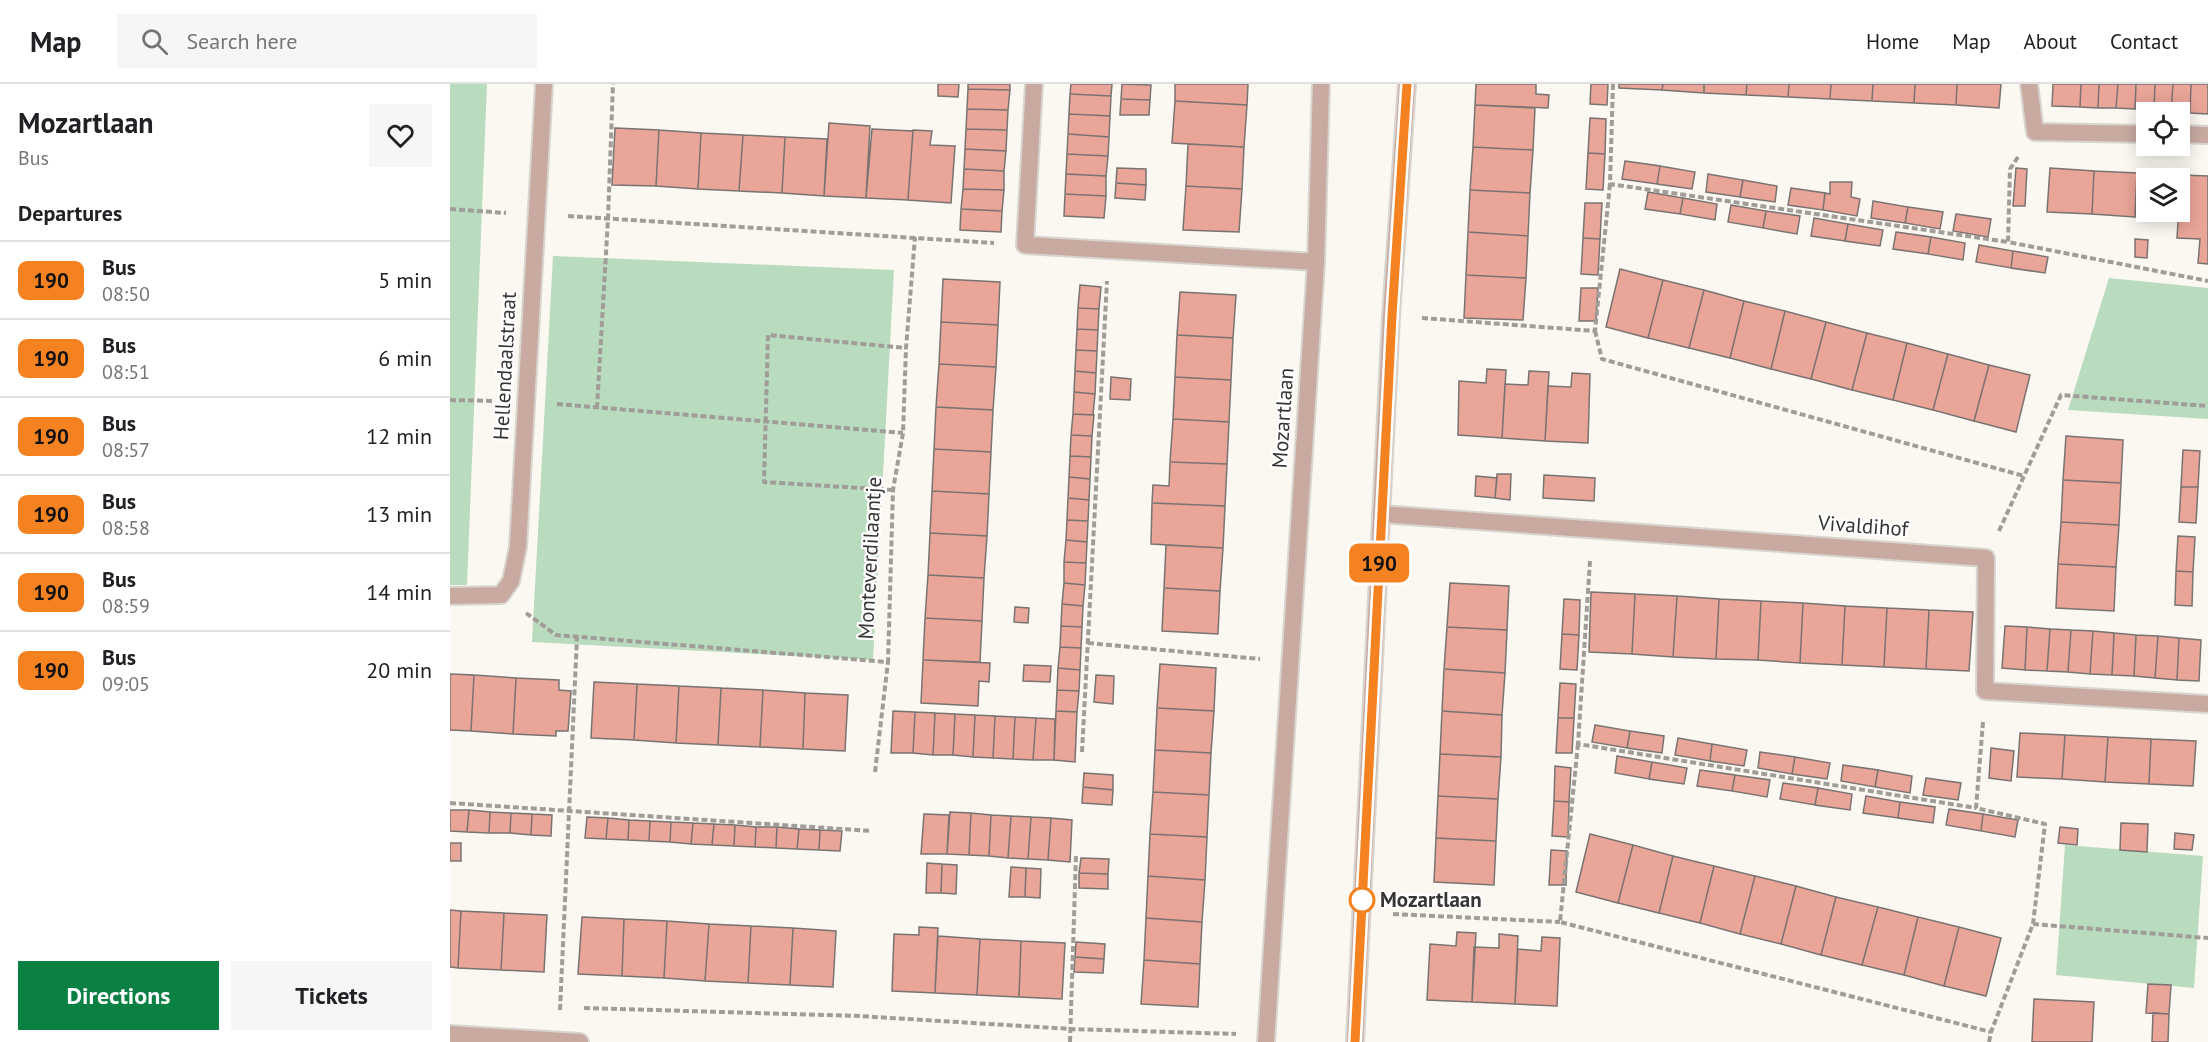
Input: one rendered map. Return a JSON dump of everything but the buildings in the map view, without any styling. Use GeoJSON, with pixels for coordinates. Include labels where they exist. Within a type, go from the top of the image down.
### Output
{"type":"FeatureCollection","features":[{"type":"Feature","properties":{"kind":"street","name":"Hellendaalstraat"},"geometry":{"type":"LineString","coordinates":[[501,596],[511,581],[518,547],[544,84]]}},
{"type":"Feature","properties":{"kind":"street"},"geometry":{"type":"LineString","coordinates":[[1034,84],[1025,245],[1316,262]]}},
{"type":"Feature","properties":{"kind":"street","name":"Mozartlaan"},"geometry":{"type":"LineString","coordinates":[[1266,1039],[1316,262],[1321,84]]}},
{"type":"Feature","properties":{"kind":"street"},"geometry":{"type":"LineString","coordinates":[[1355,1042],[1392,316],[1407,84]]}},
{"type":"Feature","properties":{"kind":"street"},"geometry":{"type":"LineString","coordinates":[[2030,84],[2035,132],[2136,134]]}},
{"type":"Feature","properties":{"kind":"street"},"geometry":{"type":"LineString","coordinates":[[2190,134],[2208,135]]}},
{"type":"Feature","properties":{"kind":"street","name":"Vivaldihof"},"geometry":{"type":"LineString","coordinates":[[1382,514],[1986,558]]}},
{"type":"Feature","properties":{"kind":"street"},"geometry":{"type":"LineString","coordinates":[[1986,558],[1985,691],[2208,704]]}},
{"type":"Feature","properties":{"kind":"street"},"geometry":{"type":"LineString","coordinates":[[450,596],[501,596]]}},
{"type":"Feature","properties":{"kind":"street"},"geometry":{"type":"LineString","coordinates":[[450,1035],[580,1042]]}},
{"type":"Feature","properties":{"kind":"path"},"geometry":{"type":"LineString","coordinates":[[597,408],[613,84]]}},
{"type":"Feature","properties":{"kind":"path"},"geometry":{"type":"LineString","coordinates":[[1613,84],[1610,184],[1595,331],[1602,359],[2024,476]]}},
{"type":"Feature","properties":{"kind":"path"},"geometry":{"type":"LineString","coordinates":[[2008,242],[2010,169],[2035,132]]}},
{"type":"Feature","properties":{"kind":"path"},"geometry":{"type":"LineString","coordinates":[[1610,184],[2008,242],[2208,281]]}},
{"type":"Feature","properties":{"kind":"path"},"geometry":{"type":"LineString","coordinates":[[450,209],[1025,245]]}},
{"type":"Feature","properties":{"kind":"path","name":"Monteverdilaantje"},"geometry":{"type":"LineString","coordinates":[[501,596],[556,634],[888,662],[893,490],[903,433],[906,348],[915,237]]}},
{"type":"Feature","properties":{"kind":"path"},"geometry":{"type":"LineString","coordinates":[[1082,752],[1109,250]]}},
{"type":"Feature","properties":{"kind":"path"},"geometry":{"type":"LineString","coordinates":[[1392,316],[1595,331]]}},
{"type":"Feature","properties":{"kind":"path"},"geometry":{"type":"LineString","coordinates":[[893,490],[764,482],[768,335],[906,348]]}},
{"type":"Feature","properties":{"kind":"path"},"geometry":{"type":"LineString","coordinates":[[1986,558],[2061,396],[2208,406]]}},
{"type":"Feature","properties":{"kind":"path"},"geometry":{"type":"LineString","coordinates":[[450,400],[526,402],[903,433]]}},
{"type":"Feature","properties":{"kind":"path"},"geometry":{"type":"LineString","coordinates":[[1560,922],[1578,744],[1593,530]]}},
{"type":"Feature","properties":{"kind":"path"},"geometry":{"type":"LineString","coordinates":[[559,1041],[577,636]]}},
{"type":"Feature","properties":{"kind":"path"},"geometry":{"type":"LineString","coordinates":[[1088,643],[1290,661]]}},
{"type":"Feature","properties":{"kind":"path"},"geometry":{"type":"LineString","coordinates":[[875,772],[888,662]]}},
{"type":"Feature","properties":{"kind":"path"},"geometry":{"type":"LineString","coordinates":[[1976,808],[1985,691]]}},
{"type":"Feature","properties":{"kind":"path"},"geometry":{"type":"LineString","coordinates":[[1578,744],[1976,808],[2044,824],[2033,924],[1989,1042]]}},
{"type":"Feature","properties":{"kind":"path"},"geometry":{"type":"LineString","coordinates":[[450,803],[872,831]]}},
{"type":"Feature","properties":{"kind":"path"},"geometry":{"type":"LineString","coordinates":[[1070,1042],[1076,855]]}},
{"type":"Feature","properties":{"kind":"path"},"geometry":{"type":"LineString","coordinates":[[1394,914],[1560,922],[1991,1032]]}},
{"type":"Feature","properties":{"kind":"path"},"geometry":{"type":"LineString","coordinates":[[2033,924],[2208,938]]}},
{"type":"Feature","properties":{"kind":"path"},"geometry":{"type":"LineString","coordinates":[[550,1006],[561,1007]]}},
{"type":"Feature","properties":{"kind":"path"},"geometry":{"type":"LineString","coordinates":[[573,1007],[859,1016],[1266,1039]]}},
{"type":"Feature","properties":{"kind":"green space"},"geometry":{"type":"Polygon","coordinates":[[[450,84],[487,84],[467,585],[450,585],[450,84]]]}},
{"type":"Feature","properties":{"kind":"green space"},"geometry":{"type":"Polygon","coordinates":[[[553,256],[894,270],[873,660],[532,642],[553,256]]]}},
{"type":"Feature","properties":{"kind":"green space"},"geometry":{"type":"Polygon","coordinates":[[[2109,278],[2208,288],[2208,419],[2068,410],[2109,278]]]}},
{"type":"Feature","properties":{"kind":"green space"},"geometry":{"type":"Polygon","coordinates":[[[2065,845],[2203,856],[2194,988],[2056,975],[2065,845]]]}},
{"type":"Feature","properties":{"kind":"bus line","name":"190"},"geometry":{"type":"LineString","coordinates":[[1355,1042],[1392,316],[1407,84]]}},
{"type":"Feature","properties":{"kind":"place","name":"Mozartlaan"},"geometry":{"type":"Point","coordinates":[1362,900]}}]}
